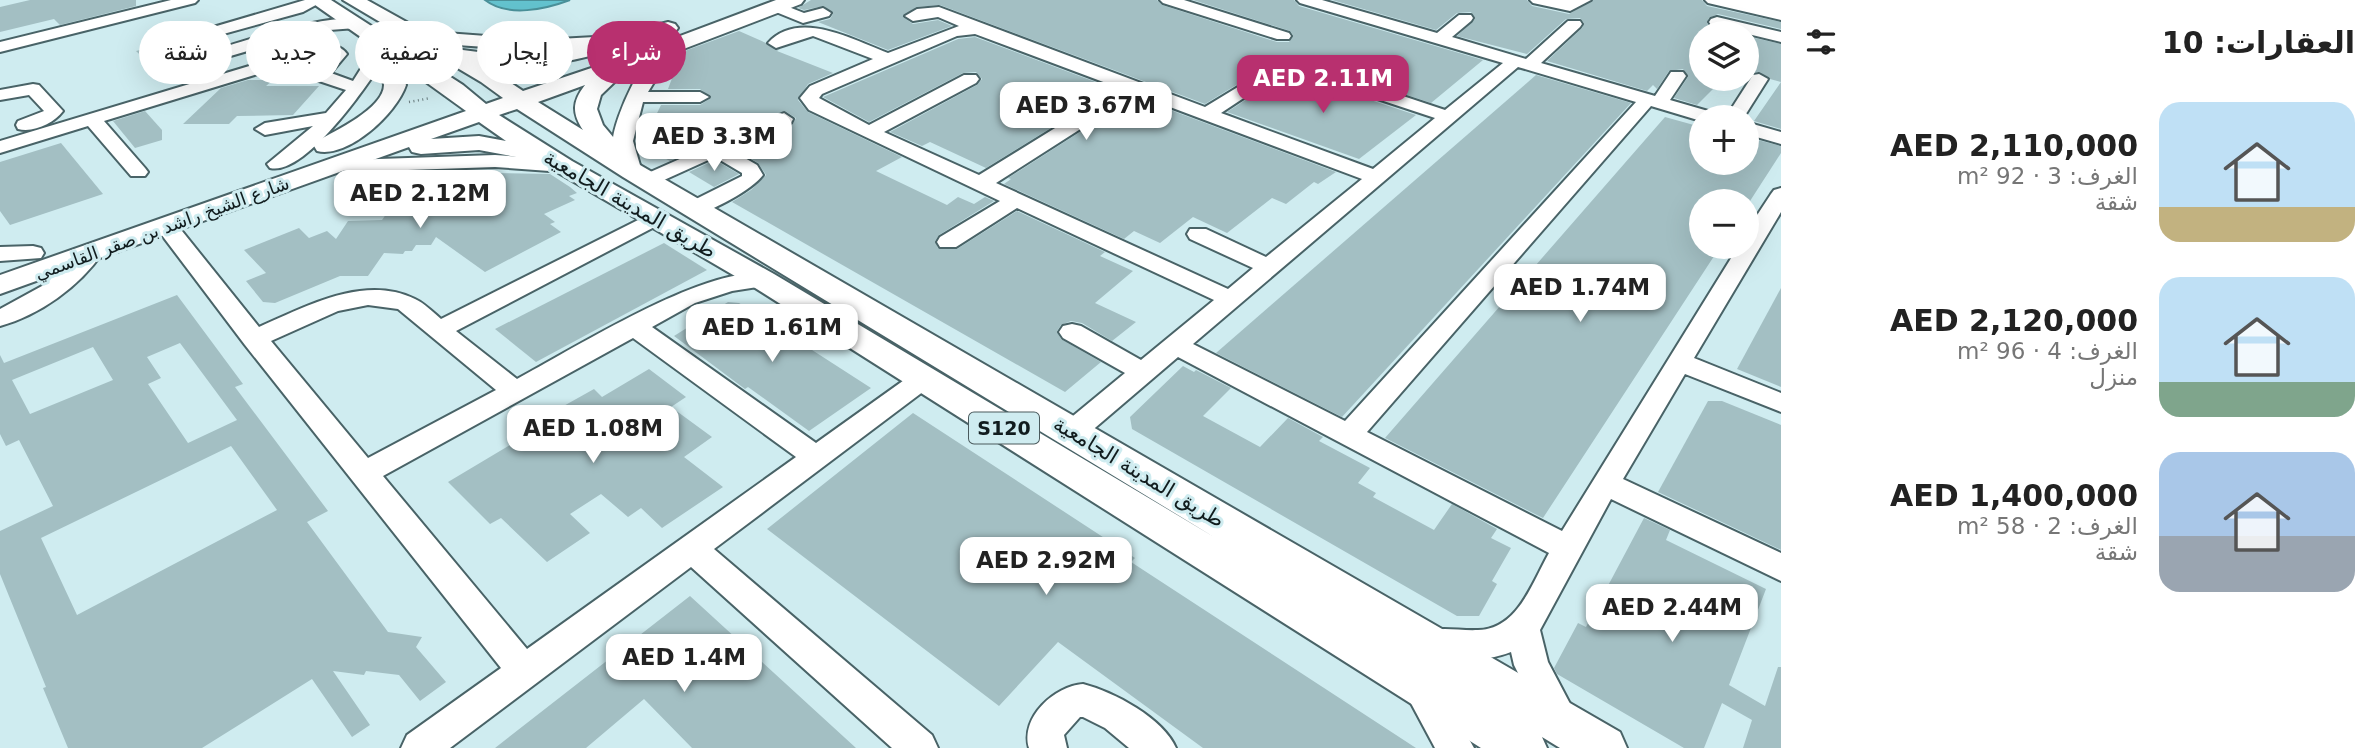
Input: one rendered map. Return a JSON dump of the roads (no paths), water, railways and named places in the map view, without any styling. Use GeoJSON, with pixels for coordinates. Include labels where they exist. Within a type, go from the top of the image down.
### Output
{"type":"FeatureCollection","features":[{"type":"Feature","properties":{"kind":"highway"},"geometry":{"type":"LineString","coordinates":[[1753,0],[1781,6]]}},
{"type":"Feature","properties":{"kind":"main road","name":"طريق المدينة الجامعية"},"geometry":{"type":"LineString","coordinates":[[318,0],[368,12],[387,21]]}},
{"type":"Feature","properties":{"kind":"main road","name":"طريق المدينة الجامعية"},"geometry":{"type":"LineString","coordinates":[[353,0],[368,12]]}},
{"type":"Feature","properties":{"kind":"main road"},"geometry":{"type":"LineString","coordinates":[[686,22],[750,0]]}},
{"type":"Feature","properties":{"kind":"main road"},"geometry":{"type":"LineString","coordinates":[[1727,0],[1781,14]]}},
{"type":"Feature","properties":{"kind":"main road"},"geometry":{"type":"LineString","coordinates":[[686,41],[785,4]]}},
{"type":"Feature","properties":{"kind":"main road"},"geometry":{"type":"LineString","coordinates":[[463,53],[481,58],[519,60],[587,54]]}},
{"type":"Feature","properties":{"kind":"main road"},"geometry":{"type":"LineString","coordinates":[[493,100],[587,62]]}},
{"type":"Feature","properties":{"kind":"main road"},"geometry":{"type":"LineString","coordinates":[[493,100],[587,66]]}},
{"type":"Feature","properties":{"kind":"main road","name":"طريق المدينة الجامعية"},"geometry":{"type":"LineString","coordinates":[[463,71],[493,100],[496,124],[563,166],[763,280],[1523,748]]}},
{"type":"Feature","properties":{"kind":"main road"},"geometry":{"type":"LineString","coordinates":[[333,161],[369,119],[388,103],[395,84]]}},
{"type":"Feature","properties":{"kind":"main road","name":"طريق المدينة الجامعية"},"geometry":{"type":"LineString","coordinates":[[462,84],[639,176],[1603,748]]}},
{"type":"Feature","properties":{"kind":"main road"},"geometry":{"type":"LineString","coordinates":[[600,84],[586,100],[584,109],[589,125],[639,176]]}},
{"type":"Feature","properties":{"kind":"main road","name":"شارع الشيخ راشد بن صقر القاسمي"},"geometry":{"type":"LineString","coordinates":[[0,285],[166,226],[493,100]]}},
{"type":"Feature","properties":{"kind":"main road"},"geometry":{"type":"LineString","coordinates":[[333,161],[424,146],[479,143],[513,148],[563,166]]}},
{"type":"Feature","properties":{"kind":"main road","name":"شارع الشيخ راشد بن صقر القاسمي"},"geometry":{"type":"LineString","coordinates":[[0,265],[277,164],[333,161]]}},
{"type":"Feature","properties":{"kind":"street"},"geometry":{"type":"LineString","coordinates":[[0,37],[137,4],[190,0]]}},
{"type":"Feature","properties":{"kind":"street"},"geometry":{"type":"LineString","coordinates":[[254,21],[318,0]]}},
{"type":"Feature","properties":{"kind":"street"},"geometry":{"type":"LineString","coordinates":[[1305,0],[1689,111]]}},
{"type":"Feature","properties":{"kind":"street"},"geometry":{"type":"LineString","coordinates":[[1538,0],[1566,6],[1577,5],[1583,0]]}},
{"type":"Feature","properties":{"kind":"street"},"geometry":{"type":"LineString","coordinates":[[1713,0],[1781,14]]}},
{"type":"Feature","properties":{"kind":"street"},"geometry":{"type":"LineString","coordinates":[[1176,1],[1283,36]]}},
{"type":"Feature","properties":{"kind":"street"},"geometry":{"type":"LineString","coordinates":[[0,49],[137,4]]}},
{"type":"Feature","properties":{"kind":"street"},"geometry":{"type":"LineString","coordinates":[[785,4],[805,18],[823,13]]}},
{"type":"Feature","properties":{"kind":"street"},"geometry":{"type":"LineString","coordinates":[[294,10],[308,21]]}},
{"type":"Feature","properties":{"kind":"street"},"geometry":{"type":"LineString","coordinates":[[913,16],[927,10],[936,10],[977,29],[1376,177]]}},
{"type":"Feature","properties":{"kind":"street"},"geometry":{"type":"LineString","coordinates":[[334,21],[368,12]]}},
{"type":"Feature","properties":{"kind":"street"},"geometry":{"type":"LineString","coordinates":[[1440,39],[1465,18]]}},
{"type":"Feature","properties":{"kind":"street"},"geometry":{"type":"LineString","coordinates":[[246,23],[192,38],[184,45],[196,56],[206,57],[246,46]]}},
{"type":"Feature","properties":{"kind":"street"},"geometry":{"type":"LineString","coordinates":[[1072,432],[1451,114],[1574,24]]}},
{"type":"Feature","properties":{"kind":"street"},"geometry":{"type":"LineString","coordinates":[[977,29],[954,31],[816,90],[809,98],[815,106],[869,132],[1231,299]]}},
{"type":"Feature","properties":{"kind":"street"},"geometry":{"type":"LineString","coordinates":[[776,43],[805,31],[815,31],[888,59]]}},
{"type":"Feature","properties":{"kind":"street"},"geometry":{"type":"LineString","coordinates":[[1759,32],[1781,37]]}},
{"type":"Feature","properties":{"kind":"street"},"geometry":{"type":"LineString","coordinates":[[463,39],[587,48]]}},
{"type":"Feature","properties":{"kind":"street"},"geometry":{"type":"LineString","coordinates":[[0,146],[319,50],[339,54],[323,71],[323,76],[357,88]]}},
{"type":"Feature","properties":{"kind":"street"},"geometry":{"type":"LineString","coordinates":[[1339,64],[1402,86],[1405,88],[1402,94],[1451,114]]}},
{"type":"Feature","properties":{"kind":"street"},"geometry":{"type":"LineString","coordinates":[[1208,114],[1279,67],[1291,66],[1451,114]]}},
{"type":"Feature","properties":{"kind":"street"},"geometry":{"type":"LineString","coordinates":[[1621,92],[1633,74]]}},
{"type":"Feature","properties":{"kind":"street"},"geometry":{"type":"LineString","coordinates":[[1348,435],[1677,76]]}},
{"type":"Feature","properties":{"kind":"street"},"geometry":{"type":"LineString","coordinates":[[869,132],[970,79]]}},
{"type":"Feature","properties":{"kind":"street"},"geometry":{"type":"LineString","coordinates":[[277,164],[307,142],[333,117],[360,84]]}},
{"type":"Feature","properties":{"kind":"street"},"geometry":{"type":"LineString","coordinates":[[644,84],[624,129],[623,140],[639,176],[716,150],[784,119]]}},
{"type":"Feature","properties":{"kind":"street"},"geometry":{"type":"LineString","coordinates":[[0,95],[33,89],[54,112],[43,120],[0,132]]}},
{"type":"Feature","properties":{"kind":"street"},"geometry":{"type":"LineString","coordinates":[[638,97],[700,97]]}},
{"type":"Feature","properties":{"kind":"street"},"geometry":{"type":"LineString","coordinates":[[265,129],[333,117]]}},
{"type":"Feature","properties":{"kind":"street"},"geometry":{"type":"LineString","coordinates":[[92,118],[138,172]]}},
{"type":"Feature","properties":{"kind":"street"},"geometry":{"type":"LineString","coordinates":[[981,184],[1075,124]]}},
{"type":"Feature","properties":{"kind":"street"},"geometry":{"type":"LineString","coordinates":[[1759,132],[1781,138]]}},
{"type":"Feature","properties":{"kind":"street"},"geometry":{"type":"LineString","coordinates":[[694,209],[749,180],[753,174],[750,169],[716,150]]}},
{"type":"Feature","properties":{"kind":"street"},"geometry":{"type":"LineString","coordinates":[[1423,641],[1443,645],[1480,645],[1497,642],[1523,629],[1605,483],[1781,194]]}},
{"type":"Feature","properties":{"kind":"street"},"geometry":{"type":"LineString","coordinates":[[948,242],[1016,200]]}},
{"type":"Feature","properties":{"kind":"street"},"geometry":{"type":"LineString","coordinates":[[438,330],[654,218]]}},
{"type":"Feature","properties":{"kind":"street"},"geometry":{"type":"LineString","coordinates":[[166,226],[254,339],[366,472],[524,671]]}},
{"type":"Feature","properties":{"kind":"street"},"geometry":{"type":"LineString","coordinates":[[1198,234],[1269,267]]}},
{"type":"Feature","properties":{"kind":"street"},"geometry":{"type":"LineString","coordinates":[[0,317],[32,304],[54,291],[92,252]]}},
{"type":"Feature","properties":{"kind":"street"},"geometry":{"type":"LineString","coordinates":[[0,254],[33,253]]}},
{"type":"Feature","properties":{"kind":"street"},"geometry":{"type":"LineString","coordinates":[[687,298],[709,278],[718,254]]}},
{"type":"Feature","properties":{"kind":"street"},"geometry":{"type":"LineString","coordinates":[[366,472],[687,298],[727,284],[763,280]]}},
{"type":"Feature","properties":{"kind":"street"},"geometry":{"type":"LineString","coordinates":[[254,339],[344,301],[362,297],[395,299],[407,304],[513,390]]}},
{"type":"Feature","properties":{"kind":"street"},"geometry":{"type":"LineString","coordinates":[[633,326],[816,457]]}},
{"type":"Feature","properties":{"kind":"street"},"geometry":{"type":"LineString","coordinates":[[1072,332],[1143,372]]}},
{"type":"Feature","properties":{"kind":"street"},"geometry":{"type":"LineString","coordinates":[[1175,345],[1567,548]]}},
{"type":"Feature","properties":{"kind":"street"},"geometry":{"type":"LineString","coordinates":[[1679,362],[1781,403]]}},
{"type":"Feature","properties":{"kind":"street"},"geometry":{"type":"LineString","coordinates":[[420,748],[923,379]]}},
{"type":"Feature","properties":{"kind":"street"},"geometry":{"type":"LineString","coordinates":[[1605,483],[1781,568]]}},
{"type":"Feature","properties":{"kind":"street"},"geometry":{"type":"LineString","coordinates":[[691,548],[919,748]]}},
{"type":"Feature","properties":{"kind":"street"},"geometry":{"type":"LineString","coordinates":[[1523,629],[1539,684],[1565,725]]}},
{"type":"Feature","properties":{"kind":"street"},"geometry":{"type":"LineString","coordinates":[[1419,684],[1455,748]]}},
{"type":"Feature","properties":{"kind":"street"},"geometry":{"type":"LineString","coordinates":[[1048,748],[1045,732],[1047,725],[1069,703],[1083,699],[1098,703],[1157,748]]}},
{"type":"Feature","properties":{"kind":"water"},"geometry":{"type":"Polygon","coordinates":[[[485,0],[570,0],[539,9],[516,10],[494,6],[485,0]]]}}]}
